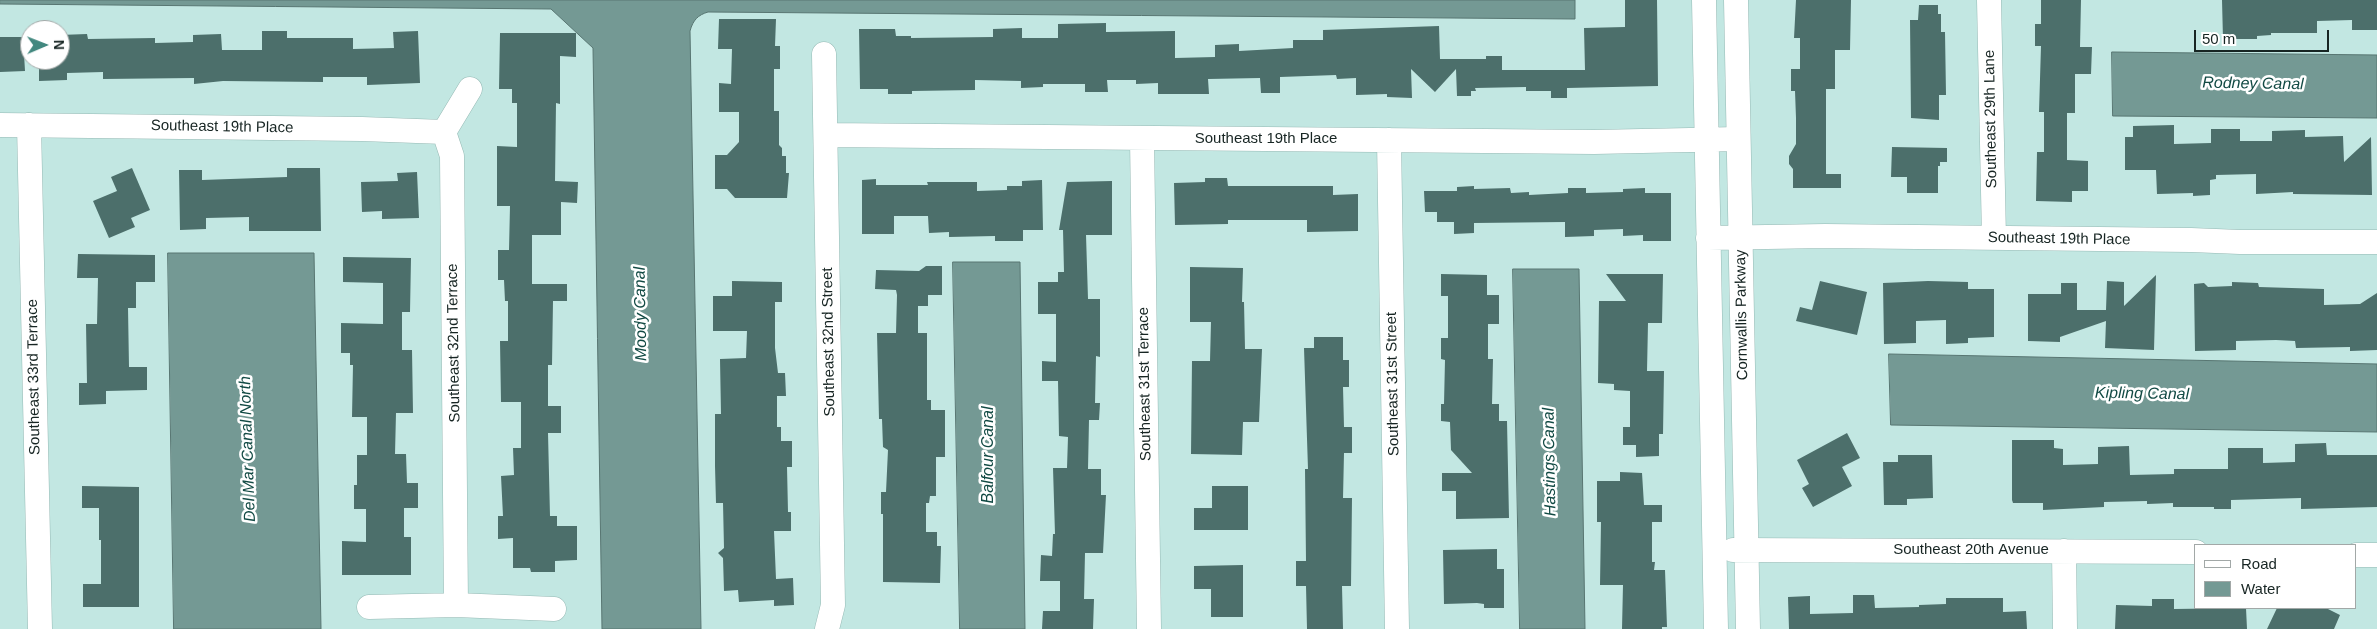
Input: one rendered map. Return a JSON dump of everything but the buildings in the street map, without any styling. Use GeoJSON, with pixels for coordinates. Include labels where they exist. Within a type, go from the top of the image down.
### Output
{"type":"FeatureCollection","features":[{"type":"Feature","properties":{"kind":"street"},"geometry":{"type":"LineString","coordinates":[[1704,0],[1716,629]]}},
{"type":"Feature","properties":{"kind":"street","name":"Cornwallis Parkway"},"geometry":{"type":"LineString","coordinates":[[1736,0],[1748,629]]}},
{"type":"Feature","properties":{"kind":"street","name":"Southeast 29th Lane"},"geometry":{"type":"LineString","coordinates":[[1989,0],[1994,238]]}},
{"type":"Feature","properties":{"kind":"street","name":"Southeast 32nd Street"},"geometry":{"type":"LineString","coordinates":[[824,54],[833,605],[827,629]]}},
{"type":"Feature","properties":{"kind":"street"},"geometry":{"type":"LineString","coordinates":[[444,132],[470,89]]}},
{"type":"Feature","properties":{"kind":"street","name":"Southeast 19th Place"},"geometry":{"type":"LineString","coordinates":[[0,125],[362,128],[444,132]]}},
{"type":"Feature","properties":{"kind":"street","name":"Southeast 33rd Terrace"},"geometry":{"type":"LineString","coordinates":[[29,125],[40,629]]}},
{"type":"Feature","properties":{"kind":"street","name":"Southeast 32nd Terrace"},"geometry":{"type":"LineString","coordinates":[[444,132],[452,156],[456,605]]}},
{"type":"Feature","properties":{"kind":"street","name":"Southeast 19th Place"},"geometry":{"type":"LineString","coordinates":[[826,135],[1594,142],[1738,139]]}},
{"type":"Feature","properties":{"kind":"street","name":"Southeast 31st Terrace"},"geometry":{"type":"LineString","coordinates":[[1142,138],[1149,629]]}},
{"type":"Feature","properties":{"kind":"street","name":"Southeast 31st Street"},"geometry":{"type":"LineString","coordinates":[[1389,140],[1397,629]]}},
{"type":"Feature","properties":{"kind":"street","name":"Southeast 19th Place"},"geometry":{"type":"LineString","coordinates":[[1708,238],[1994,238],[2377,242]]}},
{"type":"Feature","properties":{"kind":"street","name":"Southeast 20th Avenue"},"geometry":{"type":"LineString","coordinates":[[1715,550],[2194,552]]}},
{"type":"Feature","properties":{"kind":"street"},"geometry":{"type":"LineString","coordinates":[[2064,551],[2065,629]]}},
{"type":"Feature","properties":{"kind":"street"},"geometry":{"type":"LineString","coordinates":[[2357,555],[2377,555]]}},
{"type":"Feature","properties":{"kind":"street"},"geometry":{"type":"LineString","coordinates":[[369,607],[456,605],[554,609]]}},
{"type":"Feature","properties":{"kind":"water","name":"Moody Canal"},"geometry":{"type":"Polygon","coordinates":[[[0,0],[1575,0],[1575,19],[708,12],[696,18],[690,31],[701,629],[602,629],[593,48],[551,9],[0,4],[0,0]]]}},
{"type":"Feature","properties":{"kind":"water","name":"Rodney Canal"},"geometry":{"type":"Polygon","coordinates":[[[2112,52],[2377,55],[2377,118],[2113,116],[2112,52]]]}},
{"type":"Feature","properties":{"kind":"water","name":"Del Mar Canal North"},"geometry":{"type":"Polygon","coordinates":[[[168,253],[314,253],[321,629],[174,629],[168,253]]]}},
{"type":"Feature","properties":{"kind":"water","name":"Balfour Canal"},"geometry":{"type":"Polygon","coordinates":[[[953,262],[1020,262],[1025,629],[960,629],[953,262]]]}},
{"type":"Feature","properties":{"kind":"water","name":"Hastings Canal"},"geometry":{"type":"Polygon","coordinates":[[[1513,269],[1579,269],[1585,629],[1520,629],[1513,269]]]}},
{"type":"Feature","properties":{"kind":"water","name":"Kipling Canal"},"geometry":{"type":"Polygon","coordinates":[[[1889,354],[2377,364],[2377,432],[1891,425],[1889,354]]]}}]}
